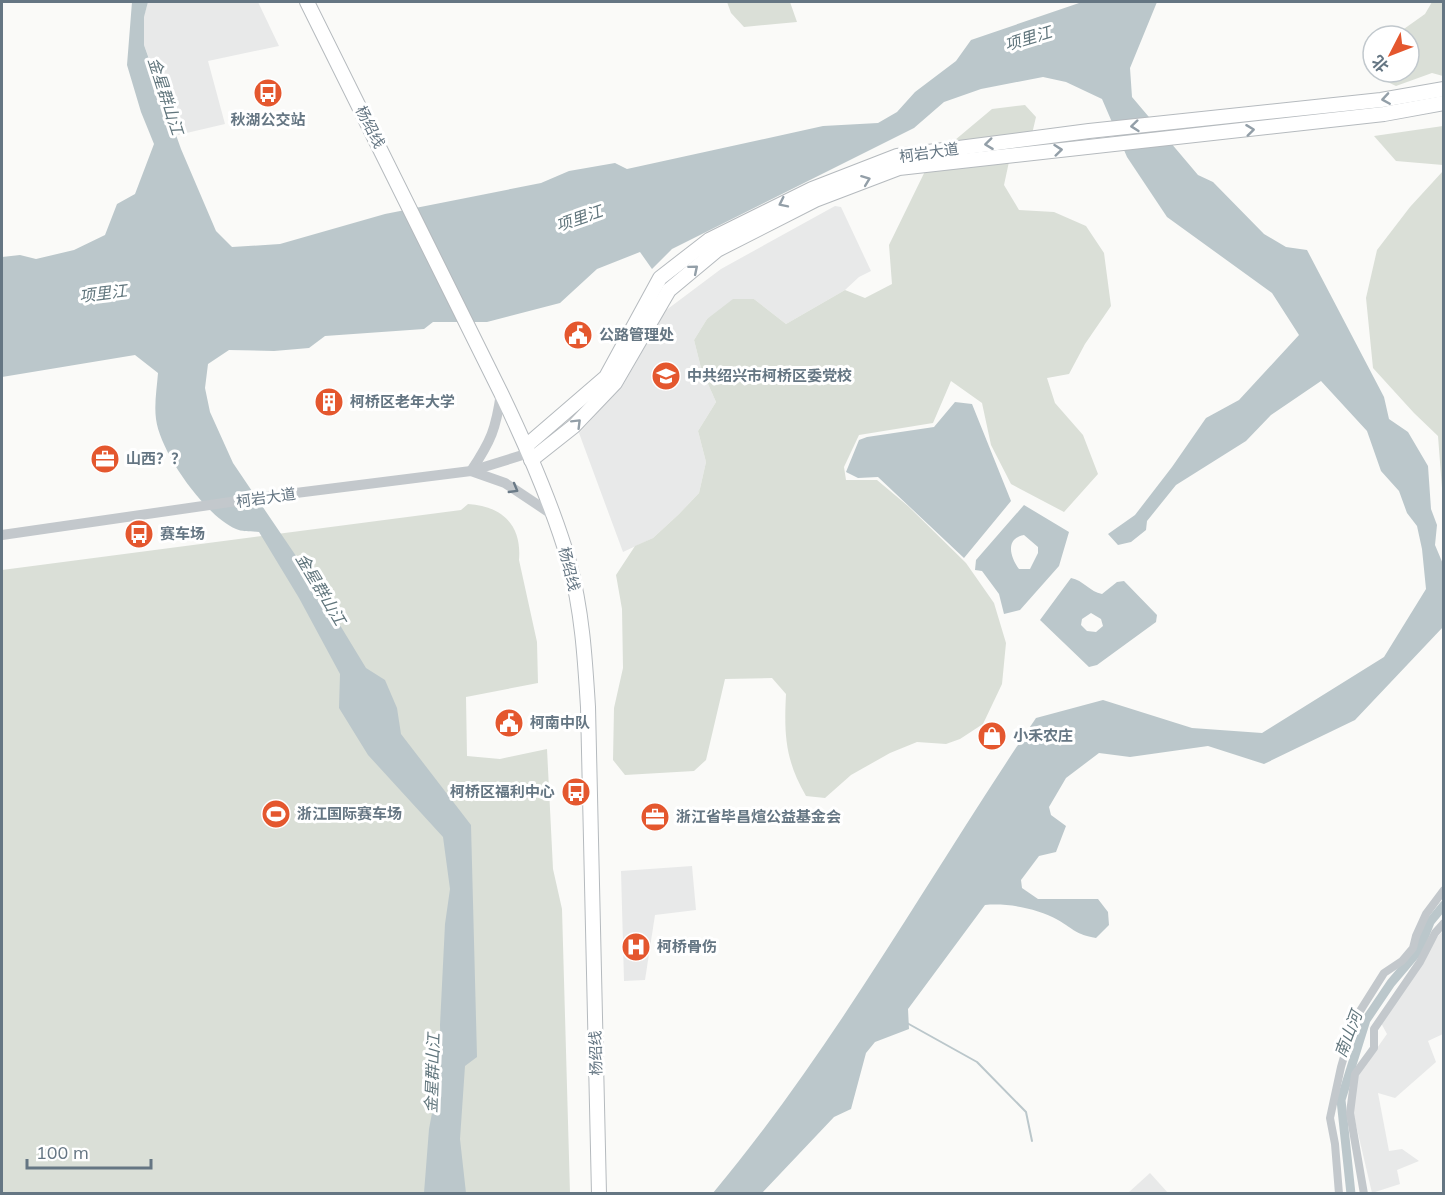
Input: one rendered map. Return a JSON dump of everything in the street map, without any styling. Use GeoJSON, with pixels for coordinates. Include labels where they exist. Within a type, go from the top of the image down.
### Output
{"type":"FeatureCollection","features":[{"type":"Feature","properties":{"kind":"main road","name":"杨绍线"},"geometry":{"type":"LineString","coordinates":[[307,2],[501,393],[529,453],[569,563],[583,630],[588,696],[599,1194]]}},
{"type":"Feature","properties":{"kind":"main road","name":"柯岩大道"},"geometry":{"type":"LineString","coordinates":[[529,453],[606,377],[660,278],[709,240],[812,189],[897,156],[1089,131],[1381,100],[1443,89]]}},
{"type":"Feature","properties":{"kind":"main road","name":"柯岩大道"},"geometry":{"type":"LineString","coordinates":[[529,453],[574,426],[615,383],[669,290],[717,250],[816,200],[899,168],[1384,114],[1443,103]]}},
{"type":"Feature","properties":{"kind":"street"},"geometry":{"type":"LineString","coordinates":[[501,393],[497,422],[489,445],[471,471],[504,483],[553,515]]}},
{"type":"Feature","properties":{"kind":"street","name":"柯岩大道"},"geometry":{"type":"LineString","coordinates":[[2,535],[272,496],[471,471],[529,453]]}},
{"type":"Feature","properties":{"kind":"street"},"geometry":{"type":"LineString","coordinates":[[1339,1194],[1335,1144],[1330,1118],[1341,1067],[1355,1019],[1384,973],[1402,961],[1413,948],[1426,914],[1442,894]]}},
{"type":"Feature","properties":{"kind":"street"},"geometry":{"type":"LineString","coordinates":[[1364,1194],[1350,1113],[1355,1074],[1374,1048],[1374,1029],[1420,962],[1435,933],[1443,923]]}},
{"type":"Feature","properties":{"kind":"street"},"geometry":{"type":"LineString","coordinates":[[1341,1067],[1355,1074]]}},
{"type":"Feature","properties":{"kind":"shaded area"},"geometry":{"type":"Polygon","coordinates":[[[148,2],[258,2],[279,46],[208,61],[225,124],[178,135],[144,45],[144,16],[148,2]]]}},
{"type":"Feature","properties":{"kind":"shaded area"},"geometry":{"type":"Polygon","coordinates":[[[727,2],[790,2],[797,22],[744,27],[731,13],[727,2]]]}},
{"type":"Feature","properties":{"kind":"shaded area"},"geometry":{"type":"Polygon","coordinates":[[[1432,2],[1443,2],[1443,76],[1432,73],[1421,77],[1421,24],[1411,24],[1425,14],[1432,2]]]}},
{"type":"Feature","properties":{"kind":"shaded area"},"geometry":{"type":"Polygon","coordinates":[[[1025,105],[1036,117],[1032,134],[1010,157],[1004,185],[1019,210],[1054,212],[1086,226],[1104,253],[1111,306],[1085,344],[1069,374],[1047,378],[1055,403],[1083,435],[1098,474],[1064,512],[1011,484],[991,445],[982,403],[951,381],[933,423],[859,435],[844,467],[846,480],[877,480],[908,506],[966,563],[994,603],[1006,643],[1002,684],[983,724],[960,739],[946,744],[917,742],[890,753],[851,775],[825,798],[806,796],[794,770],[787,746],[786,694],[772,678],[725,679],[706,760],[694,771],[625,775],[613,760],[614,708],[623,668],[622,609],[616,575],[635,546],[653,538],[699,493],[706,462],[698,431],[716,402],[701,368],[694,340],[707,319],[733,299],[754,299],[786,324],[845,290],[865,298],[892,284],[889,245],[930,161],[992,109],[1025,105]]]}},
{"type":"Feature","properties":{"kind":"shaded area"},"geometry":{"type":"Polygon","coordinates":[[[1443,126],[1443,165],[1396,161],[1374,136],[1443,126]]]}},
{"type":"Feature","properties":{"kind":"shaded area"},"geometry":{"type":"Polygon","coordinates":[[[1443,171],[1443,501],[1438,436],[1373,368],[1366,298],[1377,250],[1410,207],[1443,171]]]}},
{"type":"Feature","properties":{"kind":"shaded area","name":"中共绍兴市柯桥区委党校"},"geometry":{"type":"Polygon","coordinates":[[[835,206],[841,207],[871,271],[859,277],[845,290],[786,324],[754,299],[707,319],[694,340],[701,368],[716,402],[698,431],[706,462],[699,493],[653,538],[623,552],[579,433],[623,385],[665,311],[721,269],[835,206]]]}},
{"type":"Feature","properties":{"kind":"shaded area","name":"浙江国际赛车场"},"geometry":{"type":"Polygon","coordinates":[[[468,504],[500,513],[513,527],[517,537],[519,560],[537,642],[538,683],[466,697],[467,756],[500,759],[547,749],[553,869],[562,909],[570,1193],[2,1193],[2,570],[461,510],[468,504]]]}},
{"type":"Feature","properties":{"kind":"shaded area","name":"柯桥骨伤"},"geometry":{"type":"Polygon","coordinates":[[[692,866],[696,910],[655,915],[645,980],[624,981],[621,871],[692,866]]]}},
{"type":"Feature","properties":{"kind":"shaded area"},"geometry":{"type":"Polygon","coordinates":[[[1443,931],[1443,1034],[1428,1041],[1436,1062],[1395,1098],[1378,1093],[1389,1151],[1402,1149],[1419,1161],[1397,1170],[1400,1184],[1372,1193],[1353,1112],[1358,1075],[1387,1034],[1381,1023],[1443,931]]]}},
{"type":"Feature","properties":{"kind":"shaded area"},"geometry":{"type":"Polygon","coordinates":[[[1150,1173],[1168,1193],[1128,1193],[1150,1173]]]}},
{"type":"Feature","properties":{"kind":"water","name":"项里江"},"geometry":{"type":"Polygon","coordinates":[[[132,2],[148,2],[144,17],[144,45],[181,149],[216,231],[232,247],[280,244],[385,214],[541,183],[569,171],[615,163],[627,169],[823,126],[878,123],[897,112],[915,92],[956,61],[971,40],[1082,2],[1157,2],[1130,68],[1132,97],[1198,175],[1213,182],[1264,234],[1286,247],[1307,250],[1384,397],[1389,419],[1408,432],[1428,466],[1431,509],[1437,525],[1435,545],[1443,564],[1443,627],[1355,720],[1264,764],[1208,746],[1130,757],[1099,753],[1066,778],[1049,807],[1051,815],[1066,826],[1056,852],[1039,856],[1021,880],[1022,888],[1038,899],[1098,899],[1108,912],[1109,925],[1096,938],[1079,933],[1058,920],[1032,909],[985,905],[908,1009],[909,1029],[875,1042],[866,1053],[851,1109],[834,1117],[762,1193],[713,1193],[758,1137],[841,1020],[1036,718],[1103,700],[1192,728],[1262,733],[1384,657],[1426,589],[1417,526],[1407,513],[1399,491],[1381,471],[1367,431],[1321,381],[1271,415],[1246,441],[1176,485],[1147,521],[1146,530],[1131,542],[1118,545],[1108,534],[1135,515],[1206,418],[1239,400],[1299,335],[1272,293],[1167,217],[1127,157],[1102,99],[1066,82],[1043,77],[981,89],[944,102],[914,128],[672,249],[652,269],[640,252],[597,269],[560,303],[487,322],[433,322],[424,329],[325,336],[309,348],[274,351],[229,350],[208,364],[205,388],[210,412],[233,463],[315,584],[366,668],[385,680],[397,708],[401,734],[471,825],[477,1057],[465,1066],[460,1139],[466,1193],[424,1193],[429,1129],[441,1065],[440,1025],[445,924],[450,889],[443,837],[368,755],[339,708],[340,674],[299,598],[259,532],[238,530],[224,522],[198,497],[175,465],[159,433],[156,419],[158,373],[135,355],[2,377],[2,257],[20,255],[36,259],[74,250],[105,235],[117,204],[135,194],[154,144],[141,112],[127,65],[132,2]]]}},
{"type":"Feature","properties":{"kind":"water"},"geometry":{"type":"Polygon","coordinates":[[[955,402],[972,404],[1011,501],[964,558],[878,477],[858,478],[846,472],[859,440],[934,427],[955,402]]]}},
{"type":"Feature","properties":{"kind":"water"},"geometry":{"type":"Polygon","coordinates":[[[1024,505],[1069,532],[1059,566],[1020,610],[1004,614],[999,594],[982,571],[975,570],[976,560],[1024,505]],[[1024,535],[1014,540],[1011,549],[1019,569],[1030,569],[1038,553],[1038,547],[1024,535]]]}},
{"type":"Feature","properties":{"kind":"water"},"geometry":{"type":"Polygon","coordinates":[[[1071,578],[1102,594],[1117,582],[1124,581],[1157,615],[1156,622],[1097,665],[1089,667],[1040,620],[1071,578]],[[1091,613],[1082,619],[1081,625],[1087,631],[1096,632],[1103,626],[1101,619],[1091,613]]]}},
{"type":"Feature","properties":{"kind":"waterway","name":"南山河"},"geometry":{"type":"LineString","coordinates":[[1351,1194],[1341,1100],[1366,1020],[1391,983],[1419,950],[1430,922],[1444,905]]}},
{"type":"Feature","properties":{"kind":"waterway"},"geometry":{"type":"LineString","coordinates":[[907,1023],[977,1062],[1026,1112],[1032,1141]]}},
{"type":"Feature","properties":{"kind":"place","name":"秋湖公交站"},"geometry":{"type":"Point","coordinates":[268,93]}},
{"type":"Feature","properties":{"kind":"place","name":"公路管理处"},"geometry":{"type":"Point","coordinates":[578,335]}},
{"type":"Feature","properties":{"kind":"place","name":"中共绍兴市柯桥区委党校"},"geometry":{"type":"Point","coordinates":[666,376]}},
{"type":"Feature","properties":{"kind":"place","name":"柯桥区老年大学"},"geometry":{"type":"Point","coordinates":[329,402]}},
{"type":"Feature","properties":{"kind":"place","name":"山西？？"},"geometry":{"type":"Point","coordinates":[105,459]}},
{"type":"Feature","properties":{"kind":"place","name":"赛车场"},"geometry":{"type":"Point","coordinates":[139,534]}},
{"type":"Feature","properties":{"kind":"place","name":"柯南中队"},"geometry":{"type":"Point","coordinates":[509,723]}},
{"type":"Feature","properties":{"kind":"place","name":"小禾农庄"},"geometry":{"type":"Point","coordinates":[992,736]}},
{"type":"Feature","properties":{"kind":"place","name":"柯桥区福利中心"},"geometry":{"type":"Point","coordinates":[576,792]}},
{"type":"Feature","properties":{"kind":"place","name":"浙江国际赛车场"},"geometry":{"type":"Point","coordinates":[276,814]}},
{"type":"Feature","properties":{"kind":"place","name":"浙江省毕昌煊公益基金会"},"geometry":{"type":"Point","coordinates":[655,817]}},
{"type":"Feature","properties":{"kind":"place","name":"柯桥骨伤"},"geometry":{"type":"Point","coordinates":[636,947]}},
{"type":"Feature","properties":{"kind":"water label","name":"金星群山江"},"geometry":{"type":"Point","coordinates":[166,96]}},
{"type":"Feature","properties":{"kind":"water label","name":"金星群山江"},"geometry":{"type":"Point","coordinates":[321,589]}},
{"type":"Feature","properties":{"kind":"water label","name":"金星群山江"},"geometry":{"type":"Point","coordinates":[432,1073]}}]}
